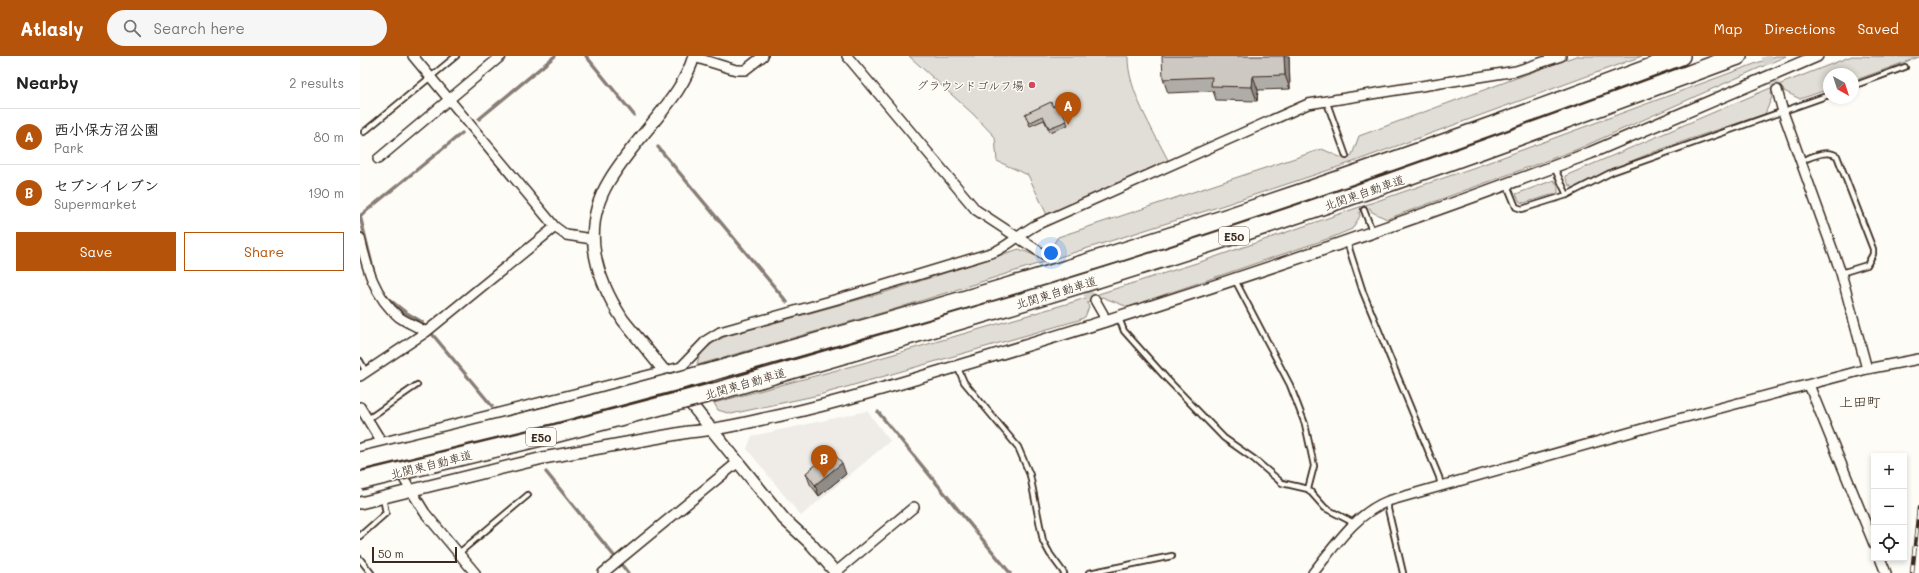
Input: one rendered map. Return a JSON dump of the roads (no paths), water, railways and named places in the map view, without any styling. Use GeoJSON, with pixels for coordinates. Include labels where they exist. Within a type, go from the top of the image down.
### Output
{"type":"FeatureCollection","features":[{"type":"Feature","properties":{"kind":"highway","name":"北関東自動車道"},"geometry":{"type":"LineString","coordinates":[[360,461],[550,415],[711,372],[973,297],[1256,208],[1527,114],[1681,56]]}},
{"type":"Feature","properties":{"kind":"highway","name":"北関東自動車道"},"geometry":{"type":"LineString","coordinates":[[360,481],[558,433],[722,390],[980,316],[1247,232],[1478,152],[1738,56]]}},
{"type":"Feature","properties":{"kind":"street"},"geometry":{"type":"LineString","coordinates":[[413,56],[555,227],[566,235],[592,239]]}},
{"type":"Feature","properties":{"kind":"street"},"geometry":{"type":"LineString","coordinates":[[378,159],[501,56]]}},
{"type":"Feature","properties":{"kind":"street"},"geometry":{"type":"LineString","coordinates":[[763,56],[745,70],[736,70],[694,57],[679,89],[627,154],[608,182],[595,217],[592,239],[600,278],[610,300],[623,320],[784,519],[811,544],[836,572],[914,507]]}},
{"type":"Feature","properties":{"kind":"street"},"geometry":{"type":"LineString","coordinates":[[847,56],[976,210],[1046,256]]}},
{"type":"Feature","properties":{"kind":"street"},"geometry":{"type":"LineString","coordinates":[[360,448],[681,367],[706,340],[720,332],[852,295],[994,252],[1007,246],[1036,224],[1297,108],[1326,100],[1516,71],[1561,56]]}},
{"type":"Feature","properties":{"kind":"street"},"geometry":{"type":"LineString","coordinates":[[360,503],[549,457],[688,432],[712,430],[840,401],[1119,318],[1373,233],[1554,167],[1817,56]]}},
{"type":"Feature","properties":{"kind":"street"},"geometry":{"type":"LineString","coordinates":[[1777,90],[1783,112],[1841,273],[1867,370]]}},
{"type":"Feature","properties":{"kind":"street"},"geometry":{"type":"LineString","coordinates":[[363,374],[426,332],[555,227]]}},
{"type":"Feature","properties":{"kind":"street"},"geometry":{"type":"LineString","coordinates":[[360,238],[363,263],[384,303],[400,318],[426,332]]}},
{"type":"Feature","properties":{"kind":"street"},"geometry":{"type":"LineString","coordinates":[[1095,300],[1103,314],[1105,322]]}},
{"type":"Feature","properties":{"kind":"street"},"geometry":{"type":"LineString","coordinates":[[1313,573],[1354,523],[1374,507],[1388,501],[1656,425],[1867,370],[1919,359]]}},
{"type":"Feature","properties":{"kind":"street"},"geometry":{"type":"LineString","coordinates":[[1810,385],[1871,537]]}},
{"type":"Feature","properties":{"kind":"street"},"geometry":{"type":"LineString","coordinates":[[360,407],[425,513],[475,573]]}},
{"type":"Feature","properties":{"kind":"street"},"geometry":{"type":"LineString","coordinates":[[603,573],[738,462]]}},
{"type":"Feature","properties":{"kind":"street"},"geometry":{"type":"LineString","coordinates":[[1881,561],[1886,573]]}},
{"type":"Feature","properties":{"kind":"lane"},"geometry":{"type":"LineString","coordinates":[[364,132],[456,56]]}},
{"type":"Feature","properties":{"kind":"lane"},"geometry":{"type":"LineString","coordinates":[[1859,84],[1905,67]]}},
{"type":"Feature","properties":{"kind":"lane"},"geometry":{"type":"LineString","coordinates":[[1506,184],[1514,203],[1519,209],[1567,195],[1612,172],[1823,97]]}},
{"type":"Feature","properties":{"kind":"lane"},"geometry":{"type":"LineString","coordinates":[[1326,100],[1346,156]]}},
{"type":"Feature","properties":{"kind":"lane"},"geometry":{"type":"LineString","coordinates":[[1801,161],[1823,154],[1832,153],[1838,156],[1873,249],[1873,254],[1867,265],[1841,273]]}},
{"type":"Feature","properties":{"kind":"lane"},"geometry":{"type":"LineString","coordinates":[[1554,167],[1567,195]]}},
{"type":"Feature","properties":{"kind":"lane"},"geometry":{"type":"LineString","coordinates":[[1364,210],[1373,233]]}},
{"type":"Feature","properties":{"kind":"lane"},"geometry":{"type":"LineString","coordinates":[[1347,242],[1363,292],[1439,477],[1441,486]]}},
{"type":"Feature","properties":{"kind":"lane"},"geometry":{"type":"LineString","coordinates":[[1235,280],[1290,385],[1305,424],[1314,466],[1308,489]]}},
{"type":"Feature","properties":{"kind":"lane"},"geometry":{"type":"LineString","coordinates":[[1119,318],[1124,330],[1213,429],[1254,459],[1282,483],[1308,489],[1324,508],[1354,523]]}},
{"type":"Feature","properties":{"kind":"lane"},"geometry":{"type":"LineString","coordinates":[[360,361],[363,374]]}},
{"type":"Feature","properties":{"kind":"lane"},"geometry":{"type":"LineString","coordinates":[[957,366],[964,382],[1018,447],[1030,475],[1043,541],[1050,554],[1064,573]]}},
{"type":"Feature","properties":{"kind":"lane"},"geometry":{"type":"LineString","coordinates":[[368,419],[418,385]]}},
{"type":"Feature","properties":{"kind":"lane"},"geometry":{"type":"LineString","coordinates":[[459,554],[528,495]]}},
{"type":"Feature","properties":{"kind":"lane"},"geometry":{"type":"LineString","coordinates":[[360,536],[386,513],[383,498]]}},
{"type":"Feature","properties":{"kind":"lane"},"geometry":{"type":"LineString","coordinates":[[1388,501],[1388,509],[1403,573]]}},
{"type":"Feature","properties":{"kind":"lane"},"geometry":{"type":"LineString","coordinates":[[1088,573],[1172,556]]}},
{"type":"Feature","properties":{"kind":"lane"},"geometry":{"type":"LineString","coordinates":[[360,559],[371,573]]}},
{"type":"Feature","properties":{"kind":"waterway"},"geometry":{"type":"LineString","coordinates":[[479,119],[555,56]]}},
{"type":"Feature","properties":{"kind":"waterway"},"geometry":{"type":"LineString","coordinates":[[586,56],[634,115]]}},
{"type":"Feature","properties":{"kind":"waterway"},"geometry":{"type":"LineString","coordinates":[[375,277],[360,216],[462,133]]}},
{"type":"Feature","properties":{"kind":"waterway"},"geometry":{"type":"LineString","coordinates":[[658,147],[787,302]]}},
{"type":"Feature","properties":{"kind":"waterway"},"geometry":{"type":"LineString","coordinates":[[387,298],[405,312],[422,322]]}},
{"type":"Feature","properties":{"kind":"waterway"},"geometry":{"type":"LineString","coordinates":[[433,335],[492,406]]}},
{"type":"Feature","properties":{"kind":"waterway"},"geometry":{"type":"LineString","coordinates":[[878,412],[1010,573]]}},
{"type":"Feature","properties":{"kind":"waterway"},"geometry":{"type":"LineString","coordinates":[[546,472],[615,557]]}},
{"type":"Feature","properties":{"kind":"waterway"},"geometry":{"type":"LineString","coordinates":[[621,564],[628,573]]}},
{"type":"Feature","properties":{"kind":"tunnel"},"geometry":{"type":"LineString","coordinates":[[1766,56],[1777,90]]}},
{"type":"Feature","properties":{"kind":"tunnel"},"geometry":{"type":"LineString","coordinates":[[1046,256],[1095,300]]}},
{"type":"Feature","properties":{"kind":"railway"},"geometry":{"type":"LineString","coordinates":[[1912,573],[1919,508]]}},
{"type":"Feature","properties":{"kind":"place","name":"グラウンドゴルフ場"},"geometry":{"type":"Point","coordinates":[1032,85]}},
{"type":"Feature","properties":{"kind":"place","name":"西小保方沼公園"},"geometry":{"type":"Point","coordinates":[1068,125]}},
{"type":"Feature","properties":{"kind":"place","name":"セブンイレブン"},"geometry":{"type":"Point","coordinates":[824,478]}},
{"type":"Feature","properties":{"kind":"district","name":"上田町"},"geometry":{"type":"Point","coordinates":[1860,401]}}]}
